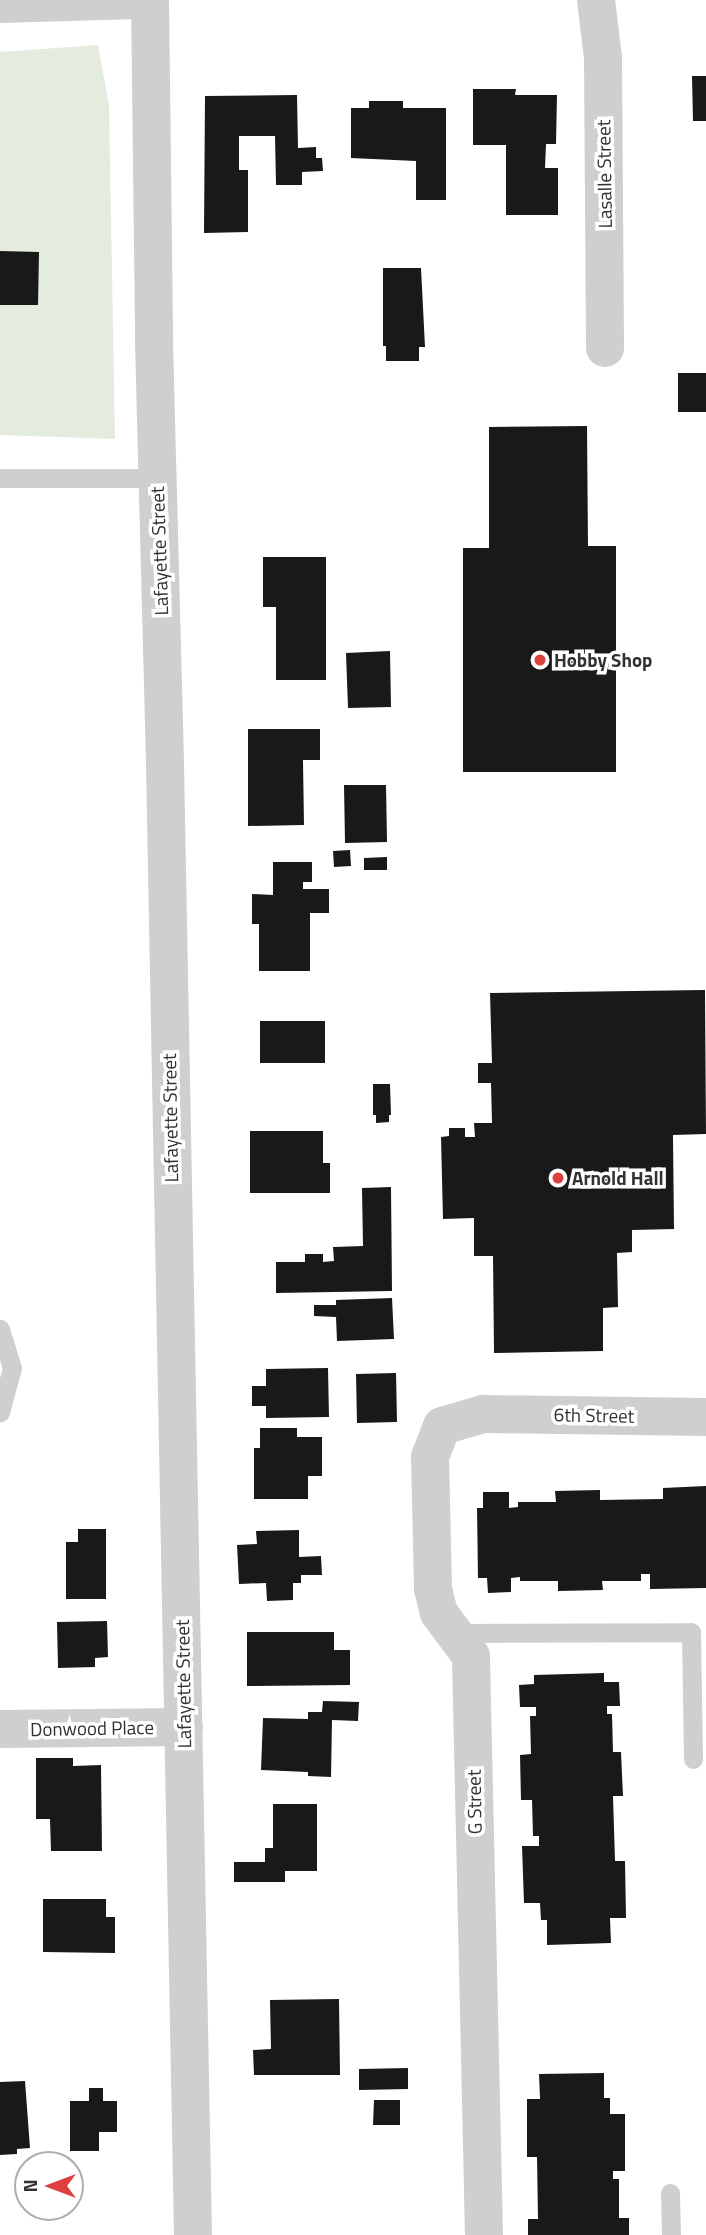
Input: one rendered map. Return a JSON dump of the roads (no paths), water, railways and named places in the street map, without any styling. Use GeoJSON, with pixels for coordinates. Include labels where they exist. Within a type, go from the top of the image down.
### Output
{"type":"FeatureCollection","features":[{"type":"Feature","properties":{"kind":"street"},"geometry":{"type":"LineString","coordinates":[[0,4],[138,0]]}},
{"type":"Feature","properties":{"kind":"street","name":"Lafayette Street"},"geometry":{"type":"LineString","coordinates":[[150,0],[157,478],[193,2235]]}},
{"type":"Feature","properties":{"kind":"street","name":"Lasalle Street"},"geometry":{"type":"LineString","coordinates":[[596,0],[603,58],[606,348]]}},
{"type":"Feature","properties":{"kind":"street","name":"6th Street"},"geometry":{"type":"LineString","coordinates":[[483,1414],[706,1417]]}},
{"type":"Feature","properties":{"kind":"street","name":"G Street"},"geometry":{"type":"LineString","coordinates":[[483,1414],[442,1426],[430,1457],[433,1589],[439,1612],[471,1656],[484,2235]]}},
{"type":"Feature","properties":{"kind":"street","name":"Donwood Place"},"geometry":{"type":"LineString","coordinates":[[0,1729],[184,1727]]}},
{"type":"Feature","properties":{"kind":"lane"},"geometry":{"type":"LineString","coordinates":[[0,478],[157,478]]}},
{"type":"Feature","properties":{"kind":"lane"},"geometry":{"type":"LineString","coordinates":[[0,1329],[12,1368],[0,1412]]}},
{"type":"Feature","properties":{"kind":"lane"},"geometry":{"type":"LineString","coordinates":[[455,1633],[691,1632],[693,1759]]}},
{"type":"Feature","properties":{"kind":"lane"},"geometry":{"type":"LineString","coordinates":[[670,2193],[671,2235]]}},
{"type":"Feature","properties":{"kind":"place","name":"Hobby Shop"},"geometry":{"type":"Point","coordinates":[540,660]}},
{"type":"Feature","properties":{"kind":"place","name":"Arnold Hall"},"geometry":{"type":"Point","coordinates":[558,1178]}}]}
